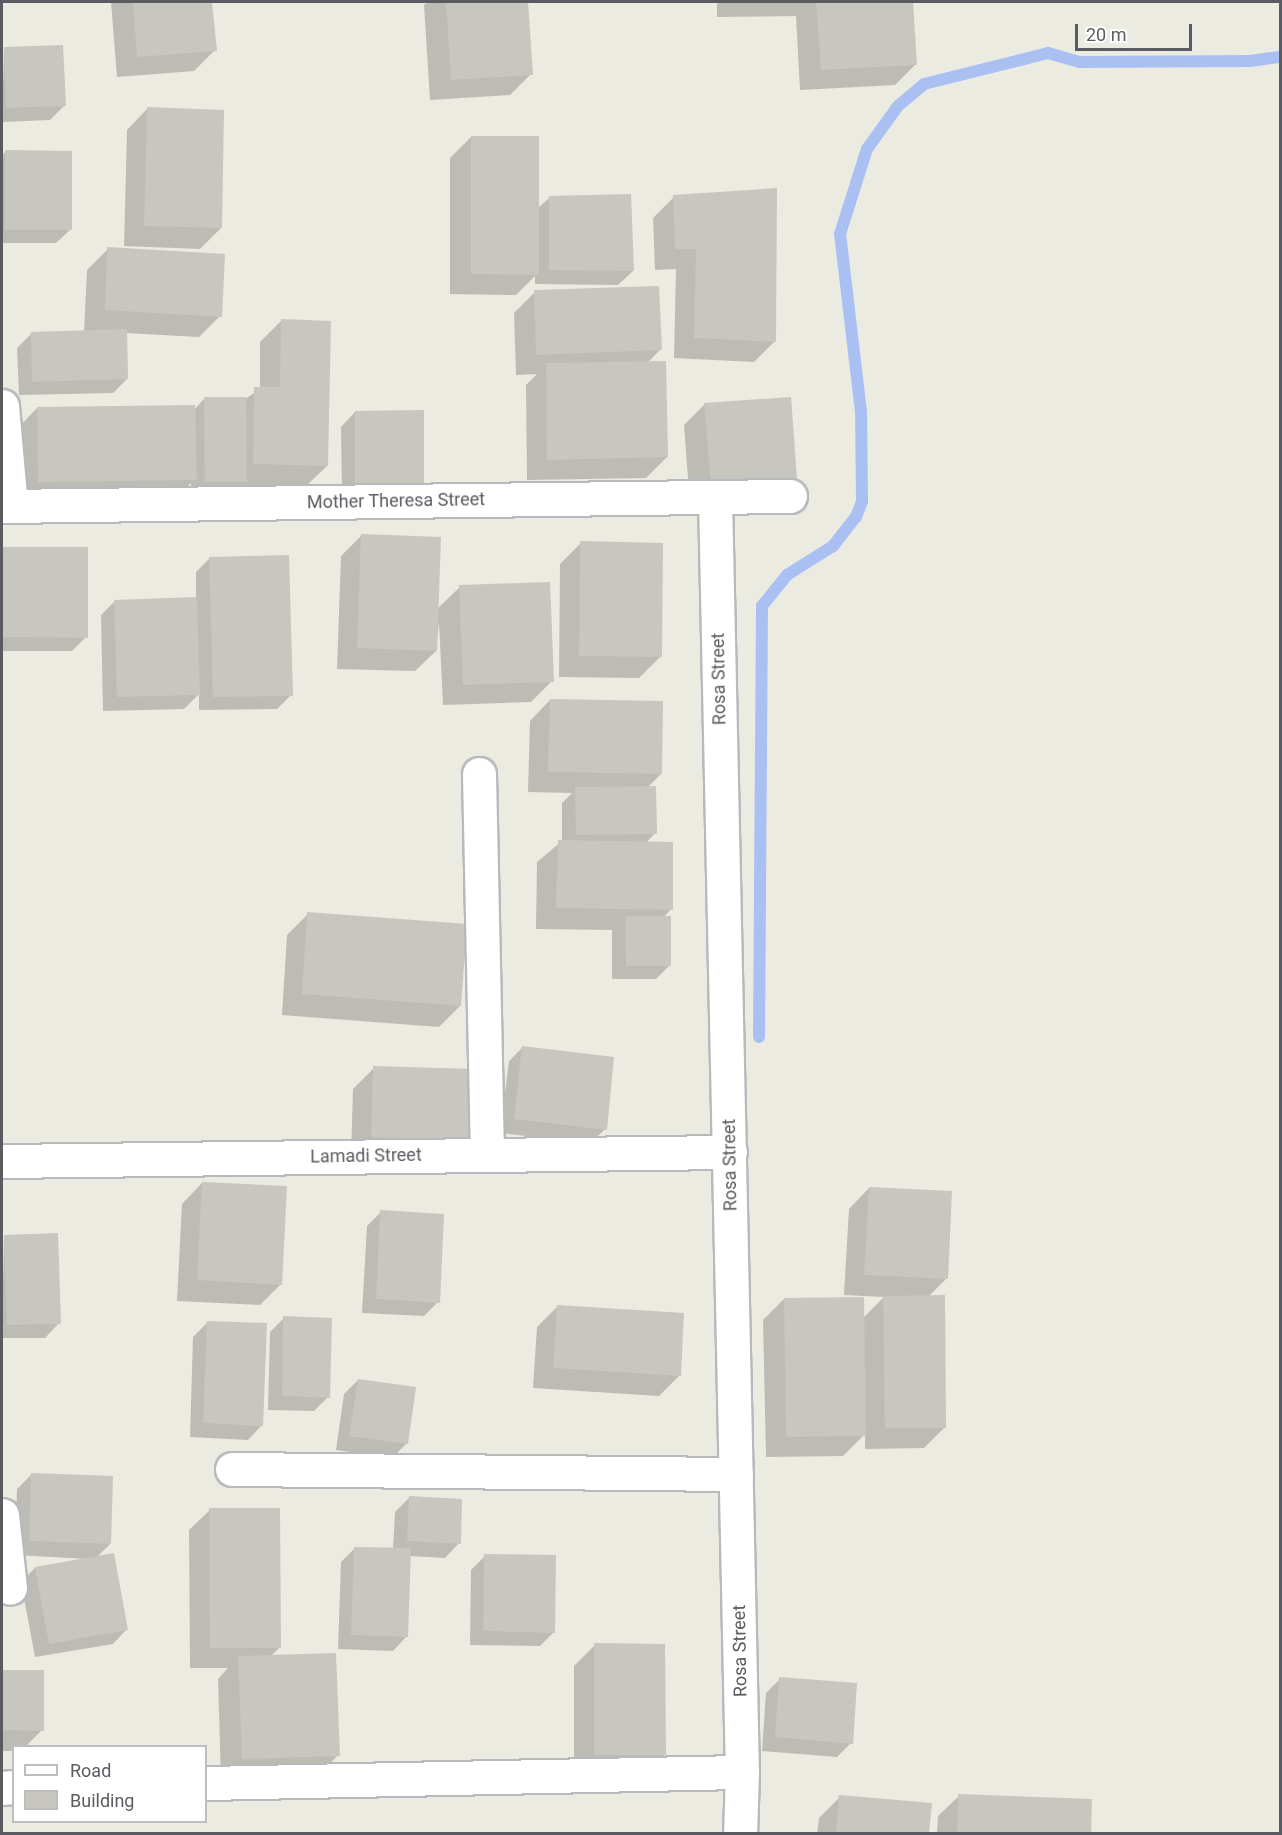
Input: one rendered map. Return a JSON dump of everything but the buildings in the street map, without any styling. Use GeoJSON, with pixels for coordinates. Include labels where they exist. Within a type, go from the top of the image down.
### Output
{"type":"FeatureCollection","features":[{"type":"Feature","properties":{"kind":"street"},"geometry":{"type":"LineString","coordinates":[[2,406],[6,506]]}},
{"type":"Feature","properties":{"kind":"street","name":"Mother Theresa Street"},"geometry":{"type":"LineString","coordinates":[[6,506],[790,496]]}},
{"type":"Feature","properties":{"kind":"street","name":"Rosa Street"},"geometry":{"type":"LineString","coordinates":[[715,497],[742,1772],[740,1833]]}},
{"type":"Feature","properties":{"kind":"street"},"geometry":{"type":"LineString","coordinates":[[479,774],[487,1155]]}},
{"type":"Feature","properties":{"kind":"street","name":"Lamadi Street"},"geometry":{"type":"LineString","coordinates":[[2,1161],[730,1152]]}},
{"type":"Feature","properties":{"kind":"street"},"geometry":{"type":"LineString","coordinates":[[232,1469],[736,1474]]}},
{"type":"Feature","properties":{"kind":"street"},"geometry":{"type":"LineString","coordinates":[[2,1515],[10,1588]]}},
{"type":"Feature","properties":{"kind":"street"},"geometry":{"type":"LineString","coordinates":[[207,1783],[742,1772]]}},
{"type":"Feature","properties":{"kind":"waterway"},"geometry":{"type":"LineString","coordinates":[[759,1037],[762,606],[787,575],[833,546],[856,517],[862,501],[861,412],[840,234],[867,149],[898,106],[924,84],[1048,53],[1079,62],[1250,61],[1280,57]]}}]}
